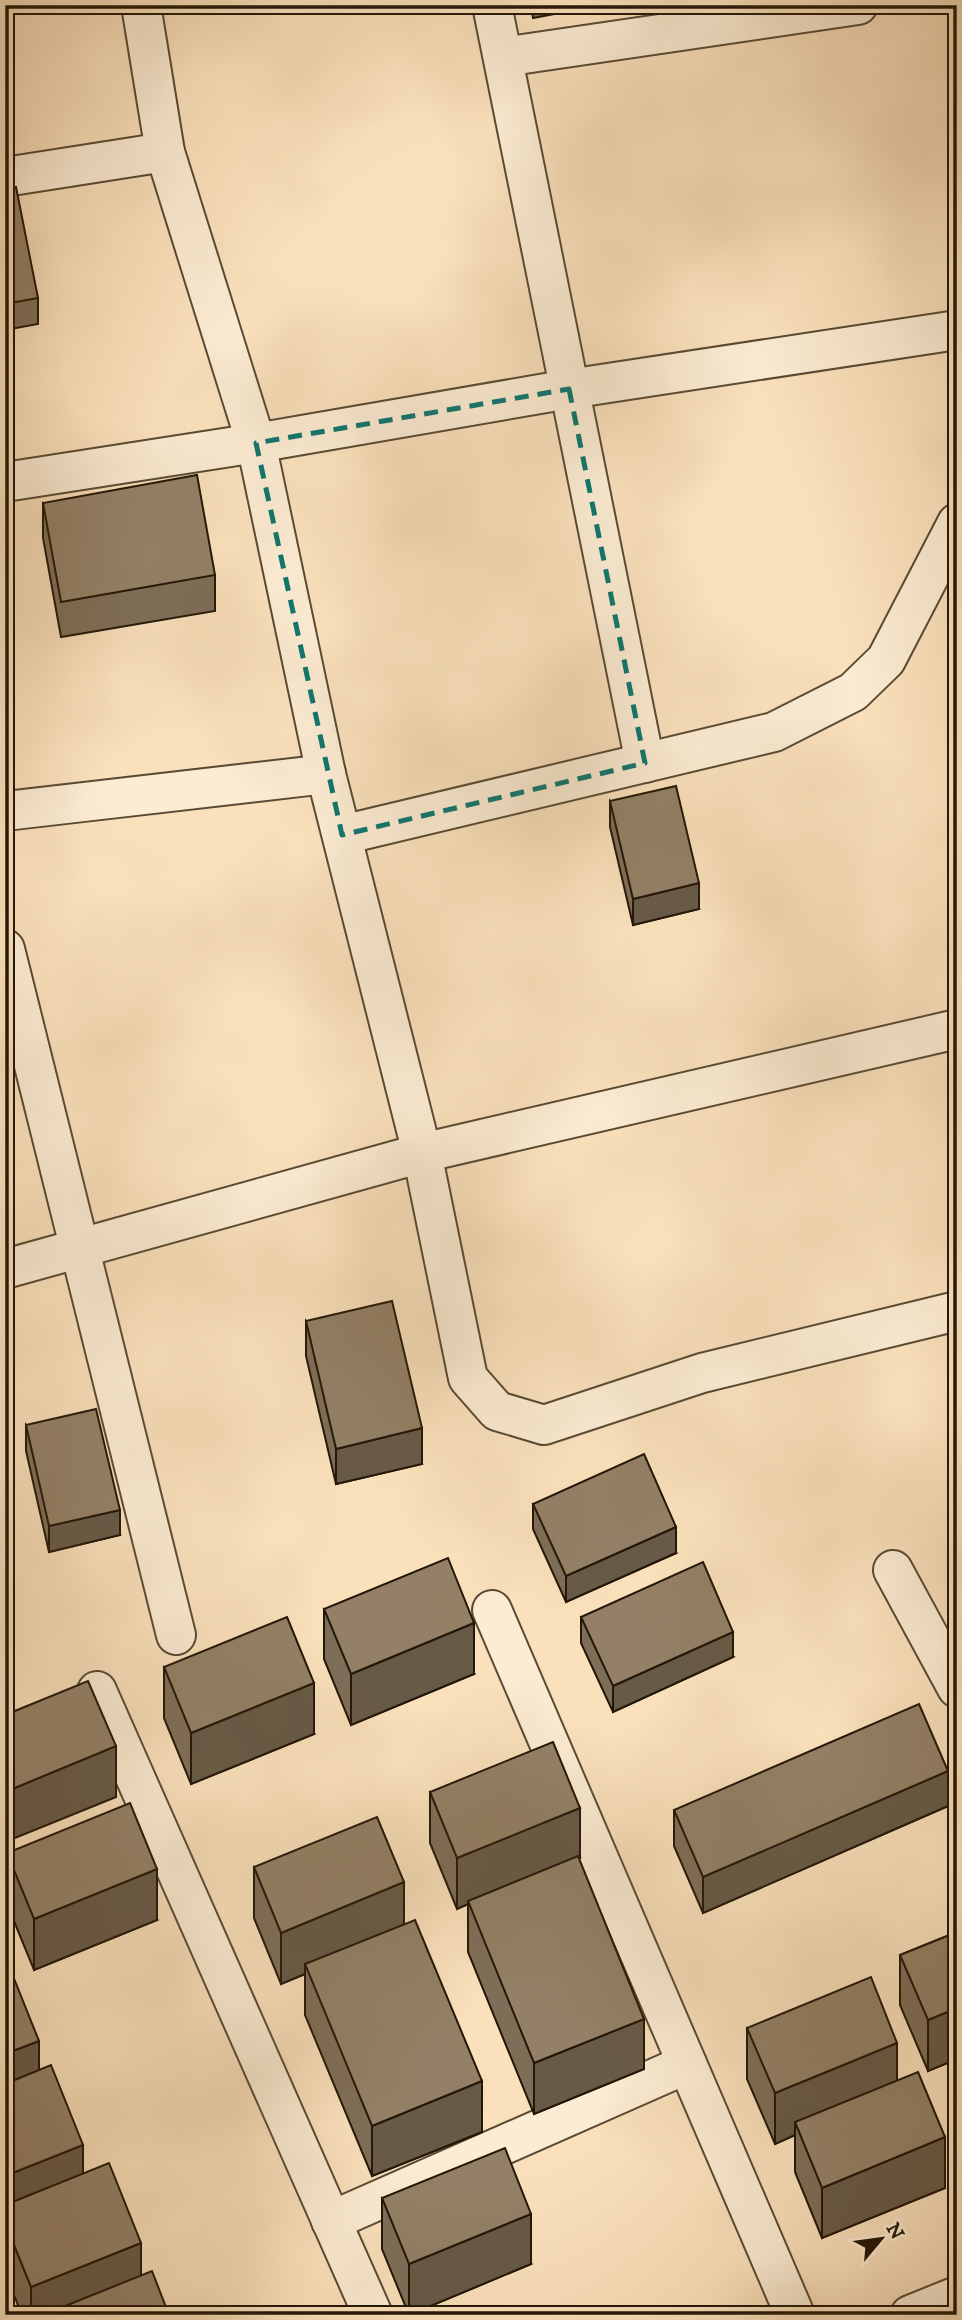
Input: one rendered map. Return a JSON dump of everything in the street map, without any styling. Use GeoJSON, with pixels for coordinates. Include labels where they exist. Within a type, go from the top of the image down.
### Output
{"type":"FeatureCollection","features":[{"type":"Feature","properties":{"kind":"street"},"geometry":{"type":"LineString","coordinates":[[141,5],[165,152],[256,443],[326,774],[422,1153],[468,1378],[497,1411],[544,1425],[702,1373],[957,1311]]}},
{"type":"Feature","properties":{"kind":"street"},"geometry":{"type":"LineString","coordinates":[[492,5],[645,763]]}},
{"type":"Feature","properties":{"kind":"street"},"geometry":{"type":"LineString","coordinates":[[503,57],[858,5]]}},
{"type":"Feature","properties":{"kind":"street"},"geometry":{"type":"LineString","coordinates":[[5,177],[165,152]]}},
{"type":"Feature","properties":{"kind":"street"},"geometry":{"type":"LineString","coordinates":[[5,482],[256,443],[569,389],[957,330]]}},
{"type":"Feature","properties":{"kind":"street"},"geometry":{"type":"LineString","coordinates":[[342,835],[774,732],[853,692],[886,660],[957,523]]}},
{"type":"Feature","properties":{"kind":"street"},"geometry":{"type":"LineString","coordinates":[[5,811],[326,774]]}},
{"type":"Feature","properties":{"kind":"street"},"geometry":{"type":"LineString","coordinates":[[5,949],[176,1635]]}},
{"type":"Feature","properties":{"kind":"street"},"geometry":{"type":"LineString","coordinates":[[5,1269],[422,1153],[957,1029]]}},
{"type":"Feature","properties":{"kind":"street"},"geometry":{"type":"LineString","coordinates":[[893,1570],[957,1688]]}},
{"type":"Feature","properties":{"kind":"street"},"geometry":{"type":"LineString","coordinates":[[492,1610],[795,2315]]}},
{"type":"Feature","properties":{"kind":"street"},"geometry":{"type":"LineString","coordinates":[[97,1691],[373,2315]]}},
{"type":"Feature","properties":{"kind":"street"},"geometry":{"type":"LineString","coordinates":[[331,2221],[687,2064]]}},
{"type":"Feature","properties":{"kind":"street"},"geometry":{"type":"LineString","coordinates":[[911,2315],[957,2296]]}},
{"type":"Feature","properties":{"kind":"highlighted area"},"geometry":{"type":"Polygon","coordinates":[[[569,389],[645,763],[342,835],[256,443],[569,389]]]}},
{"type":"Feature","properties":{"kind":"building"},"geometry":{"type":"Polygon","coordinates":[[[16,187],[38,298],[5,304],[5,189],[16,187]]]}},
{"type":"Feature","properties":{"kind":"building"},"geometry":{"type":"Polygon","coordinates":[[[197,475],[215,575],[61,602],[43,503],[197,475]]]}},
{"type":"Feature","properties":{"kind":"building"},"geometry":{"type":"Polygon","coordinates":[[[676,786],[699,883],[633,899],[610,801],[676,786]]]}},
{"type":"Feature","properties":{"kind":"building"},"geometry":{"type":"Polygon","coordinates":[[[392,1301],[422,1428],[336,1449],[306,1321],[392,1301]]]}},
{"type":"Feature","properties":{"kind":"building"},"geometry":{"type":"Polygon","coordinates":[[[96,1409],[120,1510],[49,1526],[26,1425],[96,1409]]]}},
{"type":"Feature","properties":{"kind":"building"},"geometry":{"type":"Polygon","coordinates":[[[644,1454],[676,1527],[566,1576],[533,1504],[644,1454]]]}},
{"type":"Feature","properties":{"kind":"building"},"geometry":{"type":"Polygon","coordinates":[[[448,1558],[474,1623],[351,1674],[324,1609],[448,1558]]]}},
{"type":"Feature","properties":{"kind":"building"},"geometry":{"type":"Polygon","coordinates":[[[703,1562],[733,1632],[613,1686],[581,1617],[703,1562]]]}},
{"type":"Feature","properties":{"kind":"building"},"geometry":{"type":"Polygon","coordinates":[[[287,1617],[314,1683],[191,1733],[164,1667],[287,1617]]]}},
{"type":"Feature","properties":{"kind":"building"},"geometry":{"type":"Polygon","coordinates":[[[88,1681],[116,1746],[5,1792],[5,1715],[88,1681]]]}},
{"type":"Feature","properties":{"kind":"building"},"geometry":{"type":"Polygon","coordinates":[[[919,1704],[948,1771],[703,1877],[674,1810],[919,1704]]]}},
{"type":"Feature","properties":{"kind":"building"},"geometry":{"type":"Polygon","coordinates":[[[553,1742],[580,1808],[457,1858],[430,1792],[553,1742]]]}},
{"type":"Feature","properties":{"kind":"building"},"geometry":{"type":"Polygon","coordinates":[[[130,1803],[157,1869],[34,1919],[7,1853],[130,1803]]]}},
{"type":"Feature","properties":{"kind":"building"},"geometry":{"type":"Polygon","coordinates":[[[377,1817],[404,1882],[281,1933],[254,1867],[377,1817]]]}},
{"type":"Feature","properties":{"kind":"building"},"geometry":{"type":"Polygon","coordinates":[[[578,1856],[644,2019],[534,2063],[468,1901],[578,1856]]]}},
{"type":"Feature","properties":{"kind":"building"},"geometry":{"type":"Polygon","coordinates":[[[415,1920],[482,2081],[372,2126],[305,1964],[415,1920]]]}},
{"type":"Feature","properties":{"kind":"building"},"geometry":{"type":"Polygon","coordinates":[[[957,1932],[957,2008],[928,2020],[900,1955],[957,1932]]]}},
{"type":"Feature","properties":{"kind":"building"},"geometry":{"type":"Polygon","coordinates":[[[7,1961],[39,2041],[5,2054],[5,1962],[7,1961]]]}},
{"type":"Feature","properties":{"kind":"building"},"geometry":{"type":"Polygon","coordinates":[[[871,1977],[897,2043],[775,2093],[747,2028],[871,1977]]]}},
{"type":"Feature","properties":{"kind":"building"},"geometry":{"type":"Polygon","coordinates":[[[51,2065],[83,2145],[5,2176],[5,2084],[51,2065]]]}},
{"type":"Feature","properties":{"kind":"building"},"geometry":{"type":"Polygon","coordinates":[[[918,2072],[945,2137],[822,2188],[795,2122],[918,2072]]]}},
{"type":"Feature","properties":{"kind":"building"},"geometry":{"type":"Polygon","coordinates":[[[505,2148],[531,2214],[409,2264],[382,2198],[505,2148]]]}},
{"type":"Feature","properties":{"kind":"building"},"geometry":{"type":"Polygon","coordinates":[[[109,2163],[141,2243],[31,2287],[5,2223],[5,2205],[109,2163]]]}},
{"type":"Feature","properties":{"kind":"building"},"geometry":{"type":"Polygon","coordinates":[[[152,2271],[169,2315],[43,2315],[152,2271]]]}},
{"type":"Feature","properties":{"kind":"building"},"geometry":{"type":"Polygon","coordinates":[[[957,2305],[957,2315],[933,2315],[957,2305]]]}}]}
